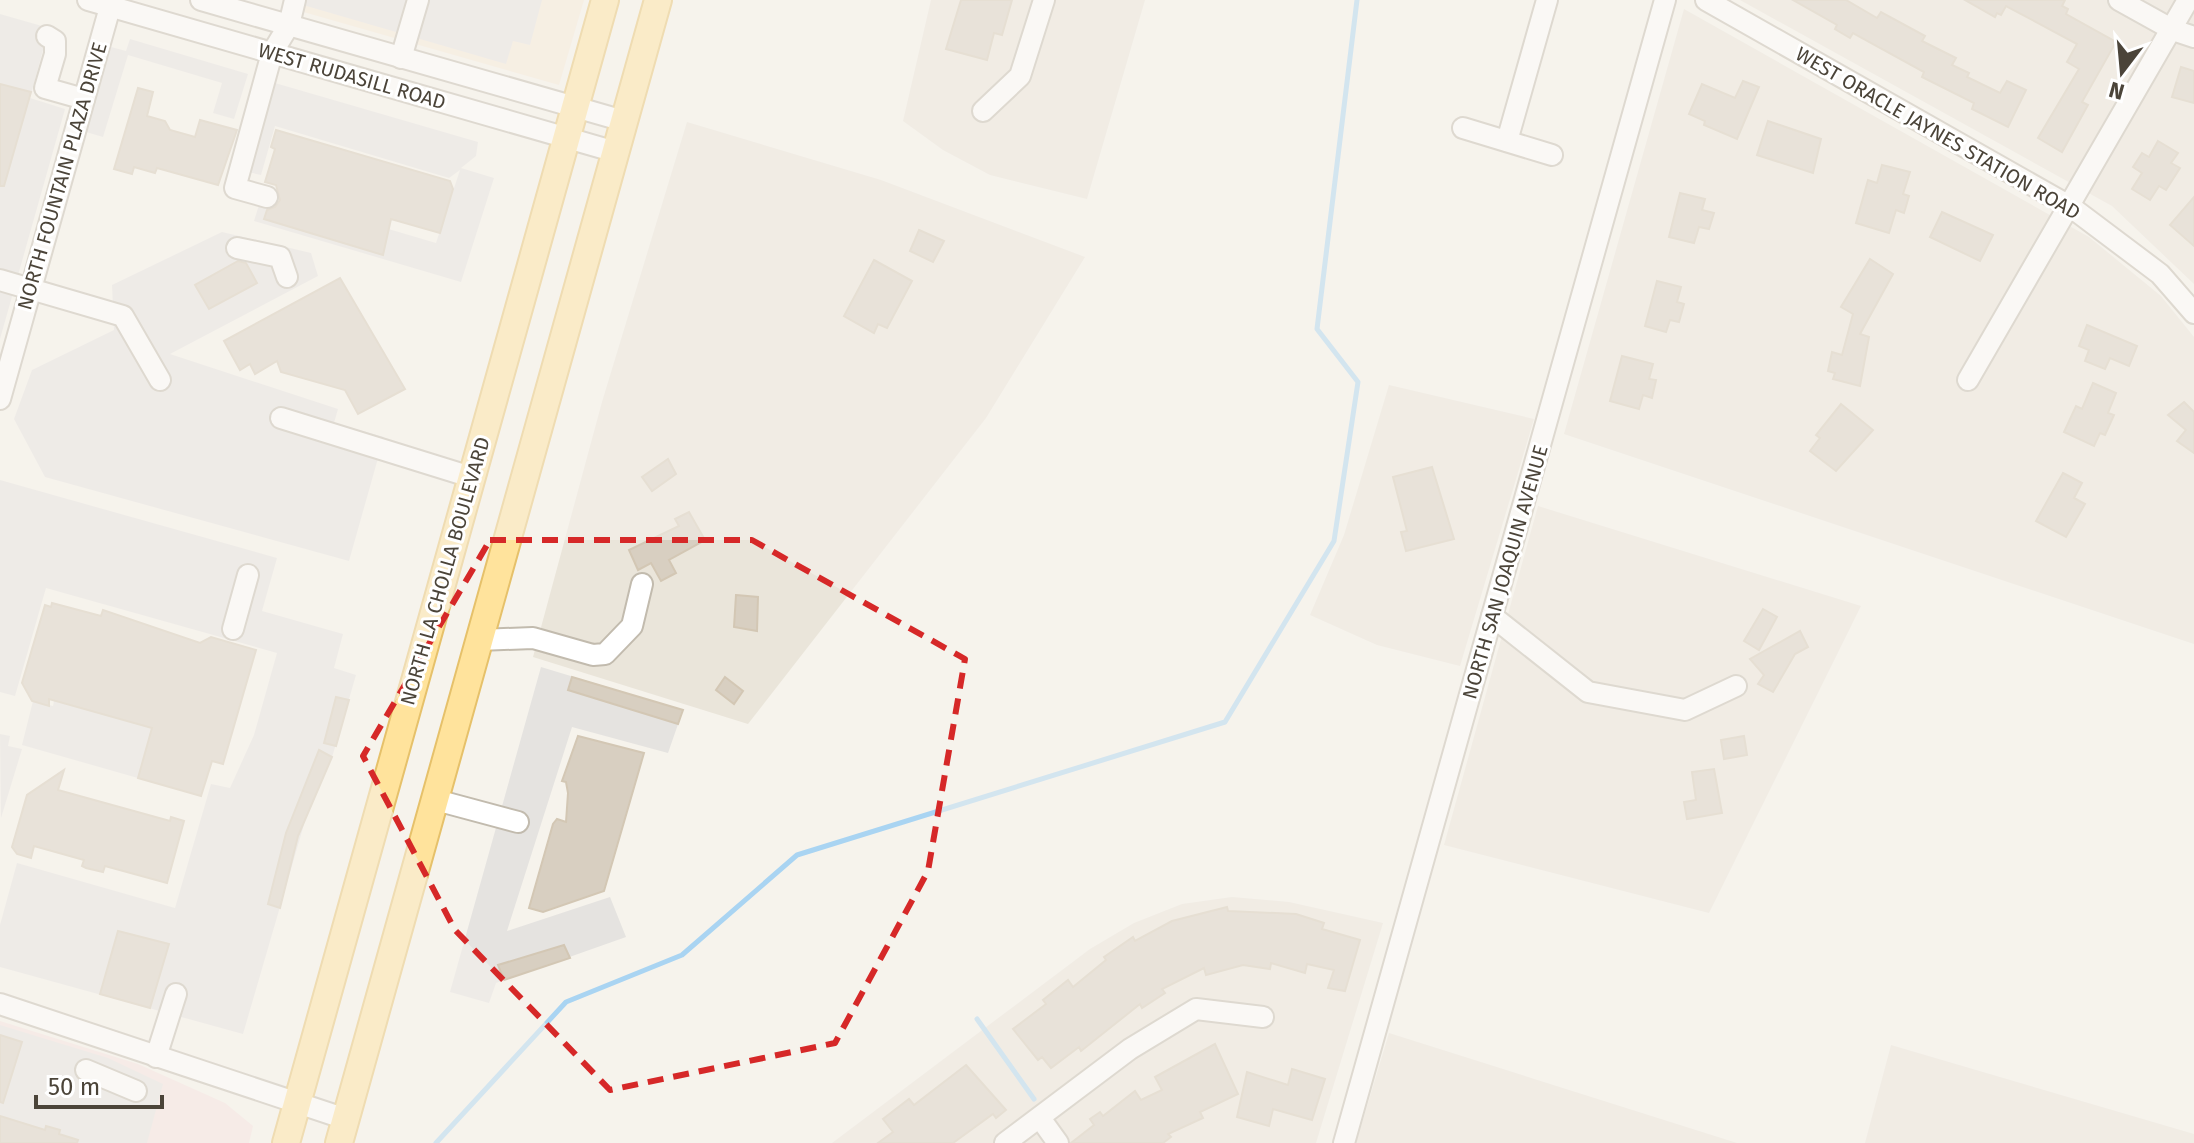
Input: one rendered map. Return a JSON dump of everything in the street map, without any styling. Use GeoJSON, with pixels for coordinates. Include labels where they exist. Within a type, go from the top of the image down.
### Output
{"type":"FeatureCollection","features":[{"type":"Feature","properties":{"kind":"main road","name":"NORTH LA CHOLLA BOULEVARD"},"geometry":{"type":"LineString","coordinates":[[286,1143],[605,0]]}},
{"type":"Feature","properties":{"kind":"main road"},"geometry":{"type":"LineString","coordinates":[[342,1131],[658,0]]}},
{"type":"Feature","properties":{"kind":"street","name":"WEST RUDASILL ROAD"},"geometry":{"type":"LineString","coordinates":[[88,0],[111,3],[616,152]]}},
{"type":"Feature","properties":{"kind":"street","name":"WEST RUDASILL ROAD"},"geometry":{"type":"LineString","coordinates":[[201,0],[624,121]]}},
{"type":"Feature","properties":{"kind":"street"},"geometry":{"type":"LineString","coordinates":[[267,197],[235,188],[272,53],[289,25],[295,0]]}},
{"type":"Feature","properties":{"kind":"street"},"geometry":{"type":"LineString","coordinates":[[401,58],[418,0]]}},
{"type":"Feature","properties":{"kind":"street"},"geometry":{"type":"LineString","coordinates":[[983,111],[1020,76],[1044,0]]}},
{"type":"Feature","properties":{"kind":"street"},"geometry":{"type":"LineString","coordinates":[[1507,141],[1547,0]]}},
{"type":"Feature","properties":{"kind":"street","name":"NORTH SAN JOAQUIN AVENUE"},"geometry":{"type":"LineString","coordinates":[[1344,1143],[1665,0]]}},
{"type":"Feature","properties":{"kind":"street","name":"WEST ORACLE JAYNES STATION ROAD"},"geometry":{"type":"LineString","coordinates":[[1706,0],[2071,207],[2160,274],[2194,313]]}},
{"type":"Feature","properties":{"kind":"street"},"geometry":{"type":"LineString","coordinates":[[2119,0],[2173,30],[2194,37]]}},
{"type":"Feature","properties":{"kind":"street"},"geometry":{"type":"LineString","coordinates":[[1968,380],[2071,207],[2188,0]]}},
{"type":"Feature","properties":{"kind":"street","name":"NORTH FOUNTAIN PLAZA DRIVE"},"geometry":{"type":"LineString","coordinates":[[0,399],[111,3]]}},
{"type":"Feature","properties":{"kind":"street"},"geometry":{"type":"LineString","coordinates":[[47,36],[55,41],[55,54],[45,88],[84,99]]}},
{"type":"Feature","properties":{"kind":"street"},"geometry":{"type":"LineString","coordinates":[[1463,128],[1552,155]]}},
{"type":"Feature","properties":{"kind":"street"},"geometry":{"type":"LineString","coordinates":[[237,248],[280,257],[287,277]]}},
{"type":"Feature","properties":{"kind":"street"},"geometry":{"type":"LineString","coordinates":[[0,280],[123,316],[160,380]]}},
{"type":"Feature","properties":{"kind":"street"},"geometry":{"type":"LineString","coordinates":[[281,418],[471,477]]}},
{"type":"Feature","properties":{"kind":"street"},"geometry":{"type":"LineString","coordinates":[[233,629],[248,575]]}},
{"type":"Feature","properties":{"kind":"street"},"geometry":{"type":"LineString","coordinates":[[479,640],[533,638],[593,655],[605,654],[632,626],[642,584]]}},
{"type":"Feature","properties":{"kind":"street"},"geometry":{"type":"LineString","coordinates":[[1492,616],[1588,692],[1685,710],[1736,686]]}},
{"type":"Feature","properties":{"kind":"street"},"geometry":{"type":"LineString","coordinates":[[436,800],[518,822]]}},
{"type":"Feature","properties":{"kind":"street"},"geometry":{"type":"LineString","coordinates":[[156,1057],[176,994]]}},
{"type":"Feature","properties":{"kind":"street"},"geometry":{"type":"LineString","coordinates":[[0,1004],[296,1104],[342,1131]]}},
{"type":"Feature","properties":{"kind":"street"},"geometry":{"type":"LineString","coordinates":[[1005,1143],[1130,1049],[1196,1009],[1263,1017]]}},
{"type":"Feature","properties":{"kind":"street"},"geometry":{"type":"LineString","coordinates":[[86,1070],[136,1091]]}},
{"type":"Feature","properties":{"kind":"street"},"geometry":{"type":"LineString","coordinates":[[1040,1118],[1058,1143]]}},
{"type":"Feature","properties":{"kind":"highlighted area"},"geometry":{"type":"Polygon","coordinates":[[[490,540],[752,540],[965,659],[928,871],[835,1043],[610,1090],[455,930],[363,756],[490,540]]]}},
{"type":"Feature","properties":{"kind":"shaded area"},"geometry":{"type":"Polygon","coordinates":[[[303,0],[584,0],[559,85],[300,11],[303,0]]]}},
{"type":"Feature","properties":{"kind":"shaded area"},"geometry":{"type":"Polygon","coordinates":[[[304,0],[542,0],[530,45],[513,41],[506,64],[303,5],[304,0]]]}},
{"type":"Feature","properties":{"kind":"shaded area"},"geometry":{"type":"Polygon","coordinates":[[[931,0],[1145,0],[1087,199],[990,175],[943,150],[903,121],[931,0]]]}},
{"type":"Feature","properties":{"kind":"shaded area"},"geometry":{"type":"Polygon","coordinates":[[[1740,0],[2194,0],[2194,284],[2112,206],[1740,0]]]}},
{"type":"Feature","properties":{"kind":"shaded area"},"geometry":{"type":"Polygon","coordinates":[[[1684,9],[2089,237],[2161,296],[2194,337],[2194,644],[1564,434],[1684,9]]]}},
{"type":"Feature","properties":{"kind":"shaded area"},"geometry":{"type":"Polygon","coordinates":[[[0,14],[49,28],[30,98],[65,109],[0,339],[0,14]]]}},
{"type":"Feature","properties":{"kind":"shaded area"},"geometry":{"type":"Polygon","coordinates":[[[130,39],[248,74],[234,119],[213,113],[222,83],[128,55],[103,137],[86,132],[111,47],[126,51],[130,39]]]}},
{"type":"Feature","properties":{"kind":"shaded area"},"geometry":{"type":"Polygon","coordinates":[[[275,83],[478,142],[476,156],[461,168],[494,178],[461,282],[254,221],[263,192],[436,243],[460,170],[449,178],[275,126],[261,175],[248,172],[275,83]]]}},
{"type":"Feature","properties":{"kind":"shaded area"},"geometry":{"type":"Polygon","coordinates":[[[687,122],[881,180],[1085,257],[986,418],[748,724],[533,657],[602,402],[687,122]]]}},
{"type":"Feature","properties":{"kind":"shaded area"},"geometry":{"type":"Polygon","coordinates":[[[222,232],[311,253],[318,276],[170,354],[338,409],[334,423],[384,437],[349,561],[45,477],[14,419],[32,370],[114,330],[112,285],[222,232]]]}},
{"type":"Feature","properties":{"kind":"shaded area"},"geometry":{"type":"Polygon","coordinates":[[[1389,385],[1534,419],[1460,666],[1377,645],[1310,615],[1344,535],[1389,385]]]}},
{"type":"Feature","properties":{"kind":"shaded area"},"geometry":{"type":"Polygon","coordinates":[[[0,480],[277,558],[262,611],[343,634],[334,668],[356,675],[333,754],[305,821],[243,1034],[0,967],[0,925],[17,863],[175,908],[211,784],[230,788],[254,735],[277,653],[46,588],[15,696],[0,692],[0,480]]]}},
{"type":"Feature","properties":{"kind":"shaded area"},"geometry":{"type":"Polygon","coordinates":[[[1538,506],[1861,606],[1709,913],[1444,845],[1538,506]]]}},
{"type":"Feature","properties":{"kind":"shaded area"},"geometry":{"type":"Polygon","coordinates":[[[541,667],[683,710],[668,753],[572,727],[507,931],[610,897],[626,937],[496,983],[489,1003],[450,992],[541,667]]]}},
{"type":"Feature","properties":{"kind":"shaded area"},"geometry":{"type":"Polygon","coordinates":[[[33,701],[53,706],[54,701],[152,728],[212,761],[201,796],[22,745],[33,701]]]}},
{"type":"Feature","properties":{"kind":"shaded area"},"geometry":{"type":"Polygon","coordinates":[[[0,734],[10,736],[8,746],[22,749],[1,818],[0,734]]]}},
{"type":"Feature","properties":{"kind":"shaded area"},"geometry":{"type":"Polygon","coordinates":[[[1232,897],[1289,902],[1383,923],[1316,1143],[832,1143],[1090,949],[1134,923],[1182,904],[1232,897]]]}},
{"type":"Feature","properties":{"kind":"shaded area"},"geometry":{"type":"Polygon","coordinates":[[[0,1021],[138,1064],[225,1103],[253,1126],[249,1143],[0,1143],[0,1021]]]}},
{"type":"Feature","properties":{"kind":"shaded area"},"geometry":{"type":"Polygon","coordinates":[[[0,1025],[108,1058],[163,1084],[147,1143],[0,1143],[0,1025]]]}},
{"type":"Feature","properties":{"kind":"shaded area"},"geometry":{"type":"Polygon","coordinates":[[[1389,1033],[1737,1143],[1356,1143],[1389,1033]]]}},
{"type":"Feature","properties":{"kind":"shaded area"},"geometry":{"type":"Polygon","coordinates":[[[1891,1045],[2194,1134],[2194,1143],[1865,1143],[1891,1045]]]}},
{"type":"Feature","properties":{"kind":"building"},"geometry":{"type":"Polygon","coordinates":[[[961,0],[1012,0],[1002,35],[994,33],[987,60],[946,49],[961,0]]]}},
{"type":"Feature","properties":{"kind":"building"},"geometry":{"type":"Polygon","coordinates":[[[1793,0],[1846,0],[1877,18],[1881,12],[1925,36],[1922,41],[1956,58],[1952,65],[1969,73],[1967,77],[2000,93],[2007,81],[2026,90],[2008,127],[1972,109],[1974,103],[1922,77],[1924,72],[1853,33],[1850,38],[1835,29],[1837,25],[1793,0]]]}},
{"type":"Feature","properties":{"kind":"building"},"geometry":{"type":"Polygon","coordinates":[[[1965,0],[2065,0],[2062,6],[2068,9],[2066,14],[2116,42],[2082,102],[2088,105],[2062,152],[2038,138],[2079,69],[2067,62],[2077,44],[2006,6],[2001,15],[1997,13],[1995,17],[1965,0]]]}},
{"type":"Feature","properties":{"kind":"building"},"geometry":{"type":"Polygon","coordinates":[[[2181,67],[2194,71],[2194,103],[2172,97],[2181,67]]]}},
{"type":"Feature","properties":{"kind":"building"},"geometry":{"type":"Polygon","coordinates":[[[1743,81],[1759,87],[1737,139],[1704,125],[1705,121],[1689,114],[1702,84],[1735,98],[1743,81]]]}},
{"type":"Feature","properties":{"kind":"building"},"geometry":{"type":"Polygon","coordinates":[[[0,84],[31,92],[4,186],[0,186],[0,84]]]}},
{"type":"Feature","properties":{"kind":"building"},"geometry":{"type":"Polygon","coordinates":[[[138,88],[153,92],[147,116],[165,121],[170,130],[195,137],[200,120],[237,130],[218,185],[157,168],[155,173],[134,167],[132,174],[114,169],[138,88]]]}},
{"type":"Feature","properties":{"kind":"building"},"geometry":{"type":"Polygon","coordinates":[[[1768,121],[1821,139],[1813,173],[1757,155],[1768,121]]]}},
{"type":"Feature","properties":{"kind":"building"},"geometry":{"type":"Polygon","coordinates":[[[276,130],[450,181],[453,189],[440,233],[391,219],[383,255],[264,219],[267,210],[275,207],[280,200],[276,185],[265,182],[275,149],[271,147],[276,130]]]}},
{"type":"Feature","properties":{"kind":"building"},"geometry":{"type":"Polygon","coordinates":[[[2158,141],[2178,153],[2171,163],[2180,168],[2166,190],[2159,186],[2150,200],[2132,189],[2142,173],[2133,167],[2142,153],[2149,157],[2158,141]]]}},
{"type":"Feature","properties":{"kind":"building"},"geometry":{"type":"Polygon","coordinates":[[[1882,165],[1910,172],[1903,194],[1909,196],[1904,213],[1896,210],[1889,233],[1856,223],[1868,180],[1877,183],[1882,165]]]}},
{"type":"Feature","properties":{"kind":"building"},"geometry":{"type":"Polygon","coordinates":[[[1680,193],[1705,199],[1702,210],[1714,213],[1709,229],[1699,227],[1694,243],[1669,237],[1680,193]]]}},
{"type":"Feature","properties":{"kind":"building"},"geometry":{"type":"Polygon","coordinates":[[[2194,197],[2194,246],[2170,225],[2194,197]]]}},
{"type":"Feature","properties":{"kind":"building"},"geometry":{"type":"Polygon","coordinates":[[[1942,212],[1993,235],[1980,261],[1930,237],[1942,212]]]}},
{"type":"Feature","properties":{"kind":"building"},"geometry":{"type":"Polygon","coordinates":[[[919,230],[944,241],[933,262],[910,251],[919,230]]]}},
{"type":"Feature","properties":{"kind":"building"},"geometry":{"type":"Polygon","coordinates":[[[1870,259],[1893,274],[1860,334],[1869,337],[1860,386],[1833,379],[1835,373],[1828,371],[1832,352],[1842,355],[1853,314],[1841,307],[1870,259]]]}},
{"type":"Feature","properties":{"kind":"building"},"geometry":{"type":"Polygon","coordinates":[[[874,260],[912,281],[887,328],[878,324],[874,333],[844,316],[874,260]]]}},
{"type":"Feature","properties":{"kind":"building"},"geometry":{"type":"Polygon","coordinates":[[[238,261],[246,263],[257,283],[209,309],[195,285],[238,261]]]}},
{"type":"Feature","properties":{"kind":"building"},"geometry":{"type":"Polygon","coordinates":[[[340,278],[405,389],[358,414],[345,390],[281,372],[277,361],[255,374],[250,364],[240,370],[224,341],[340,278]]]}},
{"type":"Feature","properties":{"kind":"building"},"geometry":{"type":"Polygon","coordinates":[[[1657,281],[1681,287],[1677,302],[1684,304],[1679,322],[1670,320],[1666,332],[1645,326],[1657,281]]]}},
{"type":"Feature","properties":{"kind":"building"},"geometry":{"type":"Polygon","coordinates":[[[2087,325],[2137,346],[2129,366],[2110,358],[2105,369],[2085,361],[2089,350],[2079,346],[2087,325]]]}},
{"type":"Feature","properties":{"kind":"building"},"geometry":{"type":"Polygon","coordinates":[[[1622,356],[1653,364],[1649,379],[1656,380],[1652,398],[1643,395],[1639,409],[1610,401],[1622,356]]]}},
{"type":"Feature","properties":{"kind":"building"},"geometry":{"type":"Polygon","coordinates":[[[2093,383],[2116,393],[2108,413],[2114,415],[2105,435],[2100,433],[2094,446],[2064,432],[2076,406],[2082,409],[2093,383]]]}},
{"type":"Feature","properties":{"kind":"building"},"geometry":{"type":"Polygon","coordinates":[[[2184,402],[2194,412],[2194,453],[2177,441],[2186,430],[2168,415],[2184,402]]]}},
{"type":"Feature","properties":{"kind":"building"},"geometry":{"type":"Polygon","coordinates":[[[1841,404],[1873,430],[1836,471],[1810,451],[1820,438],[1816,435],[1841,404]]]}},
{"type":"Feature","properties":{"kind":"building"},"geometry":{"type":"Polygon","coordinates":[[[668,459],[676,474],[652,491],[642,477],[668,459]]]}},
{"type":"Feature","properties":{"kind":"building"},"geometry":{"type":"Polygon","coordinates":[[[1432,467],[1454,539],[1406,551],[1401,532],[1407,531],[1393,477],[1432,467]]]}},
{"type":"Feature","properties":{"kind":"building"},"geometry":{"type":"Polygon","coordinates":[[[2063,473],[2082,483],[2074,498],[2085,504],[2066,537],[2036,521],[2063,473]]]}},
{"type":"Feature","properties":{"kind":"building"},"geometry":{"type":"Polygon","coordinates":[[[689,512],[705,540],[669,560],[676,573],[661,581],[651,563],[638,570],[629,550],[679,526],[675,519],[689,512]]]}},
{"type":"Feature","properties":{"kind":"building"},"geometry":{"type":"Polygon","coordinates":[[[736,595],[758,597],[757,631],[734,627],[736,595]]]}},
{"type":"Feature","properties":{"kind":"building"},"geometry":{"type":"Polygon","coordinates":[[[52,603],[101,616],[103,610],[200,643],[211,637],[256,650],[223,764],[212,761],[201,796],[138,778],[152,728],[49,699],[49,706],[32,701],[22,683],[45,605],[51,607],[52,603]]]}},
{"type":"Feature","properties":{"kind":"building"},"geometry":{"type":"Polygon","coordinates":[[[1763,609],[1777,617],[1759,650],[1744,641],[1763,609]]]}},
{"type":"Feature","properties":{"kind":"building"},"geometry":{"type":"Polygon","coordinates":[[[1800,631],[1808,647],[1795,654],[1773,692],[1758,684],[1764,675],[1750,659],[1800,631]]]}},
{"type":"Feature","properties":{"kind":"building"},"geometry":{"type":"Polygon","coordinates":[[[572,677],[683,710],[678,724],[568,690],[572,677]]]}},
{"type":"Feature","properties":{"kind":"building"},"geometry":{"type":"Polygon","coordinates":[[[725,677],[743,691],[734,704],[716,690],[725,677]]]}},
{"type":"Feature","properties":{"kind":"building"},"geometry":{"type":"Polygon","coordinates":[[[336,697],[349,700],[336,746],[324,743],[336,697]]]}},
{"type":"Feature","properties":{"kind":"building"},"geometry":{"type":"Polygon","coordinates":[[[578,736],[644,753],[604,891],[543,912],[529,908],[553,824],[557,819],[566,822],[568,793],[566,782],[562,781],[578,736]]]}},
{"type":"Feature","properties":{"kind":"building"},"geometry":{"type":"Polygon","coordinates":[[[1744,736],[1747,755],[1724,759],[1721,740],[1744,736]]]}},
{"type":"Feature","properties":{"kind":"building"},"geometry":{"type":"Polygon","coordinates":[[[319,750],[332,757],[298,836],[280,908],[268,904],[286,833],[319,750]]]}},
{"type":"Feature","properties":{"kind":"building"},"geometry":{"type":"Polygon","coordinates":[[[1714,769],[1722,813],[1687,819],[1684,802],[1696,800],[1692,772],[1714,769]]]}},
{"type":"Feature","properties":{"kind":"building"},"geometry":{"type":"Polygon","coordinates":[[[64,770],[58,790],[170,821],[171,817],[184,821],[167,883],[105,866],[103,872],[86,868],[82,866],[84,860],[34,846],[31,858],[17,854],[12,847],[27,795],[64,770]]]}},
{"type":"Feature","properties":{"kind":"building"},"geometry":{"type":"Polygon","coordinates":[[[1227,907],[1228,911],[1296,914],[1324,923],[1322,929],[1360,940],[1345,991],[1328,988],[1334,970],[1307,964],[1305,973],[1271,963],[1270,969],[1243,965],[1206,975],[1204,968],[1162,989],[1165,993],[1142,1008],[1140,1004],[1081,1051],[1079,1047],[1051,1068],[1042,1057],[1038,1060],[1013,1029],[1046,1004],[1043,1000],[1068,980],[1073,987],[1106,960],[1104,957],[1133,937],[1135,941],[1172,921],[1227,907]]]}},
{"type":"Feature","properties":{"kind":"building"},"geometry":{"type":"Polygon","coordinates":[[[118,931],[169,944],[150,1008],[100,994],[118,931]]]}},
{"type":"Feature","properties":{"kind":"building"},"geometry":{"type":"Polygon","coordinates":[[[564,945],[570,958],[504,980],[498,965],[564,945]]]}},
{"type":"Feature","properties":{"kind":"building"},"geometry":{"type":"Polygon","coordinates":[[[0,1035],[22,1042],[3,1103],[0,1102],[0,1035]]]}},
{"type":"Feature","properties":{"kind":"building"},"geometry":{"type":"Polygon","coordinates":[[[1215,1044],[1238,1094],[1200,1112],[1203,1118],[1168,1134],[1171,1137],[1163,1143],[1071,1143],[1094,1125],[1090,1119],[1100,1112],[1103,1116],[1135,1091],[1141,1100],[1162,1090],[1155,1077],[1215,1044]]]}},
{"type":"Feature","properties":{"kind":"building"},"geometry":{"type":"Polygon","coordinates":[[[966,1065],[1006,1110],[996,1118],[993,1114],[953,1143],[878,1143],[893,1132],[883,1119],[909,1099],[914,1105],[966,1065]]]}},
{"type":"Feature","properties":{"kind":"building"},"geometry":{"type":"Polygon","coordinates":[[[1292,1069],[1325,1079],[1312,1120],[1273,1109],[1269,1126],[1237,1117],[1247,1072],[1288,1085],[1292,1069]]]}},
{"type":"Feature","properties":{"kind":"building"},"geometry":{"type":"Polygon","coordinates":[[[0,1116],[45,1130],[46,1126],[60,1130],[59,1134],[78,1140],[77,1143],[0,1143],[0,1116]]]}},
{"type":"Feature","properties":{"kind":"waterway"},"geometry":{"type":"LineString","coordinates":[[436,1143],[566,1002],[682,955],[797,855],[1225,722],[1334,541],[1358,382],[1317,329],[1357,0]]}},
{"type":"Feature","properties":{"kind":"waterway"},"geometry":{"type":"LineString","coordinates":[[977,1019],[1034,1099]]}}]}
